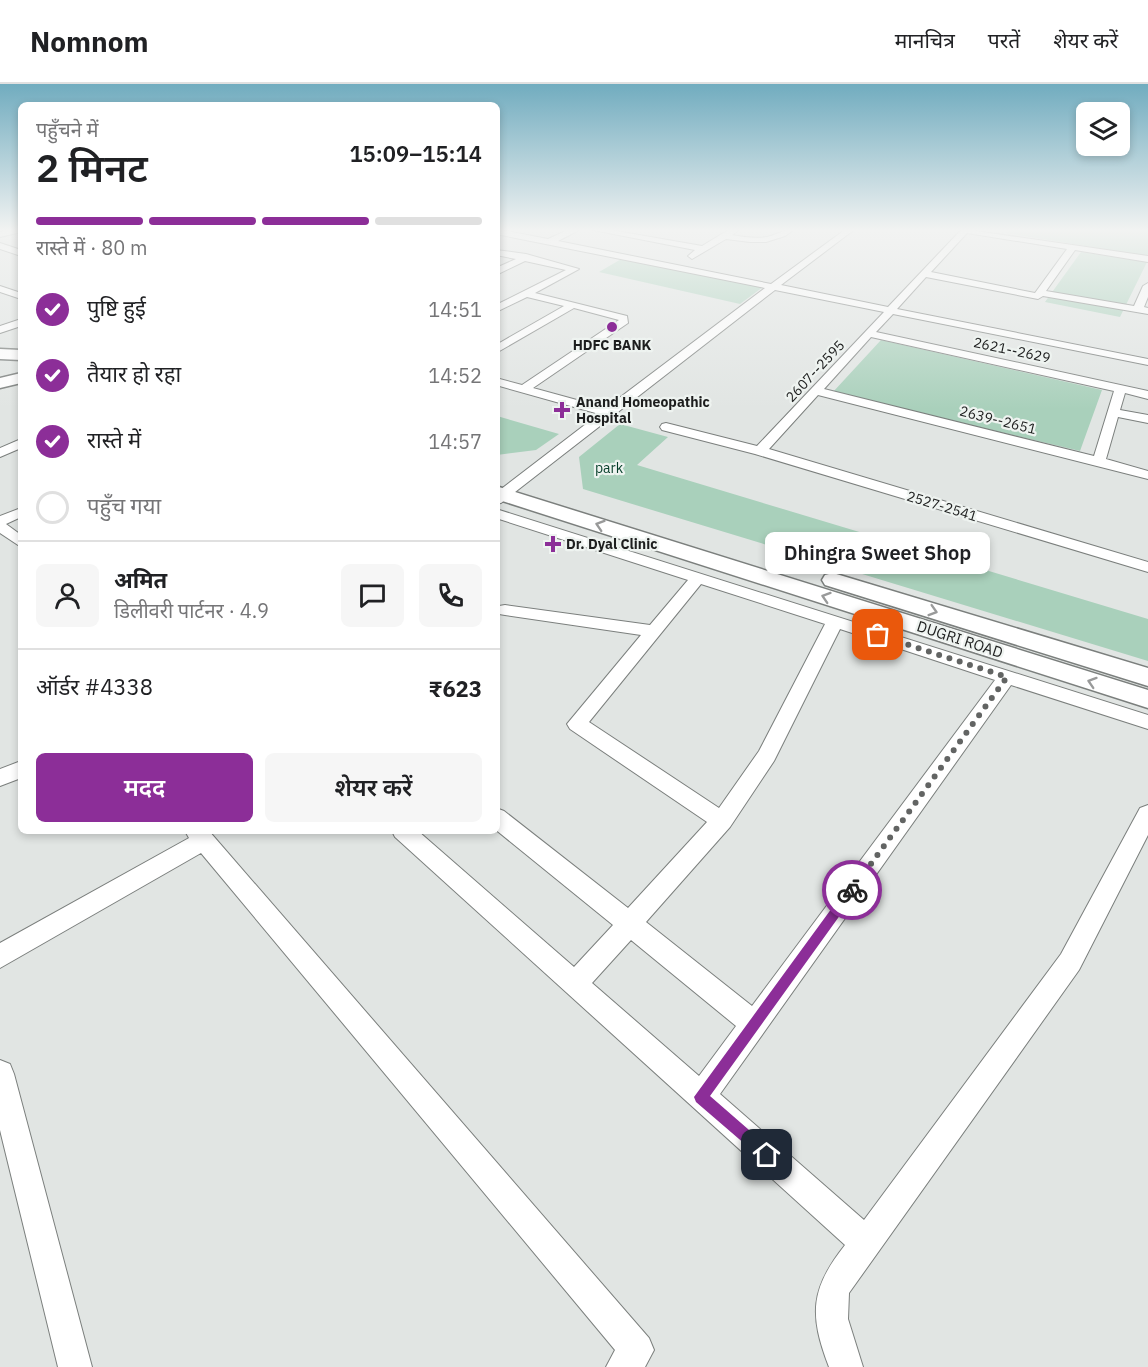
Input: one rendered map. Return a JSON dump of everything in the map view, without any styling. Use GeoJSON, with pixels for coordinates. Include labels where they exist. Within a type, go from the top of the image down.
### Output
{"type":"FeatureCollection","features":[{"type":"Feature","properties":{"kind":"street"},"geometry":{"type":"LineString","coordinates":[[0,289],[18,293]]}},
{"type":"Feature","properties":{"kind":"street"},"geometry":{"type":"LineString","coordinates":[[500,307],[536,289]]}},
{"type":"Feature","properties":{"kind":"street"},"geometry":{"type":"LineString","coordinates":[[769,289],[501,493],[699,577],[1148,722]]}},
{"type":"Feature","properties":{"kind":"street"},"geometry":{"type":"LineString","coordinates":[[781,289],[1148,362]]}},
{"type":"Feature","properties":{"kind":"street","name":"2607--2595"},"geometry":{"type":"LineString","coordinates":[[760,451],[911,289]]}},
{"type":"Feature","properties":{"kind":"street"},"geometry":{"type":"LineString","coordinates":[[1010,289],[1143,310],[1147,289]]}},
{"type":"Feature","properties":{"kind":"street"},"geometry":{"type":"LineString","coordinates":[[1039,294],[1043,289]]}},
{"type":"Feature","properties":{"kind":"street"},"geometry":{"type":"LineString","coordinates":[[524,389],[624,321],[623,318],[526,294]]}},
{"type":"Feature","properties":{"kind":"street"},"geometry":{"type":"LineString","coordinates":[[502,342],[573,305]]}},
{"type":"Feature","properties":{"kind":"street"},"geometry":{"type":"LineString","coordinates":[[1,329],[18,323]]}},
{"type":"Feature","properties":{"kind":"street","name":"2621--2629"},"geometry":{"type":"LineString","coordinates":[[870,334],[1148,395]]}},
{"type":"Feature","properties":{"kind":"street"},"geometry":{"type":"LineString","coordinates":[[0,354],[18,355]]}},
{"type":"Feature","properties":{"kind":"street"},"geometry":{"type":"LineString","coordinates":[[0,363],[18,364]]}},
{"type":"Feature","properties":{"kind":"street"},"geometry":{"type":"LineString","coordinates":[[0,383],[18,379]]}},
{"type":"Feature","properties":{"kind":"street"},"geometry":{"type":"LineString","coordinates":[[500,382],[607,412]]}},
{"type":"Feature","properties":{"kind":"street"},"geometry":{"type":"LineString","coordinates":[[1099,461],[1120,389]]}},
{"type":"Feature","properties":{"kind":"street","name":"2639--2651"},"geometry":{"type":"LineString","coordinates":[[816,391],[1148,475]]}},
{"type":"Feature","properties":{"kind":"street"},"geometry":{"type":"LineString","coordinates":[[1114,412],[1148,419]]}},
{"type":"Feature","properties":{"kind":"street","name":"2527-2541"},"geometry":{"type":"LineString","coordinates":[[666,427],[760,451],[1148,567]]}},
{"type":"Feature","properties":{"kind":"street"},"geometry":{"type":"LineString","coordinates":[[0,453],[18,444]]}},
{"type":"Feature","properties":{"kind":"street","name":"DUGRI ROAD"},"geometry":{"type":"LineString","coordinates":[[501,493],[1148,677]]}},
{"type":"Feature","properties":{"kind":"street","name":"DUGRI ROAD"},"geometry":{"type":"LineString","coordinates":[[501,493],[1148,699]]}},
{"type":"Feature","properties":{"kind":"street"},"geometry":{"type":"LineString","coordinates":[[0,521],[18,513]]}},
{"type":"Feature","properties":{"kind":"street"},"geometry":{"type":"LineString","coordinates":[[0,526],[18,540]]}},
{"type":"Feature","properties":{"kind":"street"},"geometry":{"type":"LineString","coordinates":[[699,577],[577,724],[722,821]]}},
{"type":"Feature","properties":{"kind":"street"},"geometry":{"type":"LineString","coordinates":[[505,610],[653,632]]}},
{"type":"Feature","properties":{"kind":"street"},"geometry":{"type":"LineString","coordinates":[[574,985],[722,821],[767,756],[835,621]]}},
{"type":"Feature","properties":{"kind":"street"},"geometry":{"type":"LineString","coordinates":[[701,1097],[1007,677]]}},
{"type":"Feature","properties":{"kind":"street"},"geometry":{"type":"LineString","coordinates":[[0,778],[18,770]]}},
{"type":"Feature","properties":{"kind":"street"},"geometry":{"type":"LineString","coordinates":[[846,1367],[834,1338],[832,1312],[834,1289],[1070,962],[1148,814]]}},
{"type":"Feature","properties":{"kind":"street"},"geometry":{"type":"LineString","coordinates":[[500,820],[754,1024]]}},
{"type":"Feature","properties":{"kind":"street"},"geometry":{"type":"LineString","coordinates":[[406,834],[866,1243]]}},
{"type":"Feature","properties":{"kind":"street"},"geometry":{"type":"LineString","coordinates":[[0,956],[200,836],[638,1350],[623,1367]]}},
{"type":"Feature","properties":{"kind":"street"},"geometry":{"type":"LineString","coordinates":[[0,1074],[75,1367]]}},
{"type":"Feature","properties":{"kind":"green space"},"geometry":{"type":"Polygon","coordinates":[[[673,289],[760,289],[740,304],[673,289]]]}},
{"type":"Feature","properties":{"kind":"green space"},"geometry":{"type":"Polygon","coordinates":[[[1054,289],[1134,289],[1120,317],[1045,302],[1054,289]]]}},
{"type":"Feature","properties":{"kind":"green space"},"geometry":{"type":"Polygon","coordinates":[[[881,340],[1102,390],[1080,451],[833,392],[881,340]]]}},
{"type":"Feature","properties":{"kind":"green space"},"geometry":{"type":"Polygon","coordinates":[[[500,417],[559,434],[536,450],[500,455],[500,417]]]}},
{"type":"Feature","properties":{"kind":"green space","name":"park"},"geometry":{"type":"Polygon","coordinates":[[[620,424],[668,437],[637,465],[1148,619],[1148,661],[583,489],[579,457],[620,424]]]}},
{"type":"Feature","properties":{"kind":"way so far"},"geometry":{"type":"LineString","coordinates":[[852,890],[1007,677],[878,635]]}},
{"type":"Feature","properties":{"kind":"place","name":"HDFC BANK"},"geometry":{"type":"Point","coordinates":[612,327]}},
{"type":"Feature","properties":{"kind":"place","name":"Anand Homeopathic Hospital"},"geometry":{"type":"Point","coordinates":[562,410]}},
{"type":"Feature","properties":{"kind":"place","name":"Dr. Dyal Clinic"},"geometry":{"type":"Point","coordinates":[553,544]}},
{"type":"Feature","properties":{"kind":"place","name":"Dhingra Sweet Shop"},"geometry":{"type":"Point","coordinates":[878,635]}},
{"type":"Feature","properties":{"kind":"route"},"geometry":{"type":"LineString","coordinates":[[767,1155],[701,1097],[852,890]]}}]}
